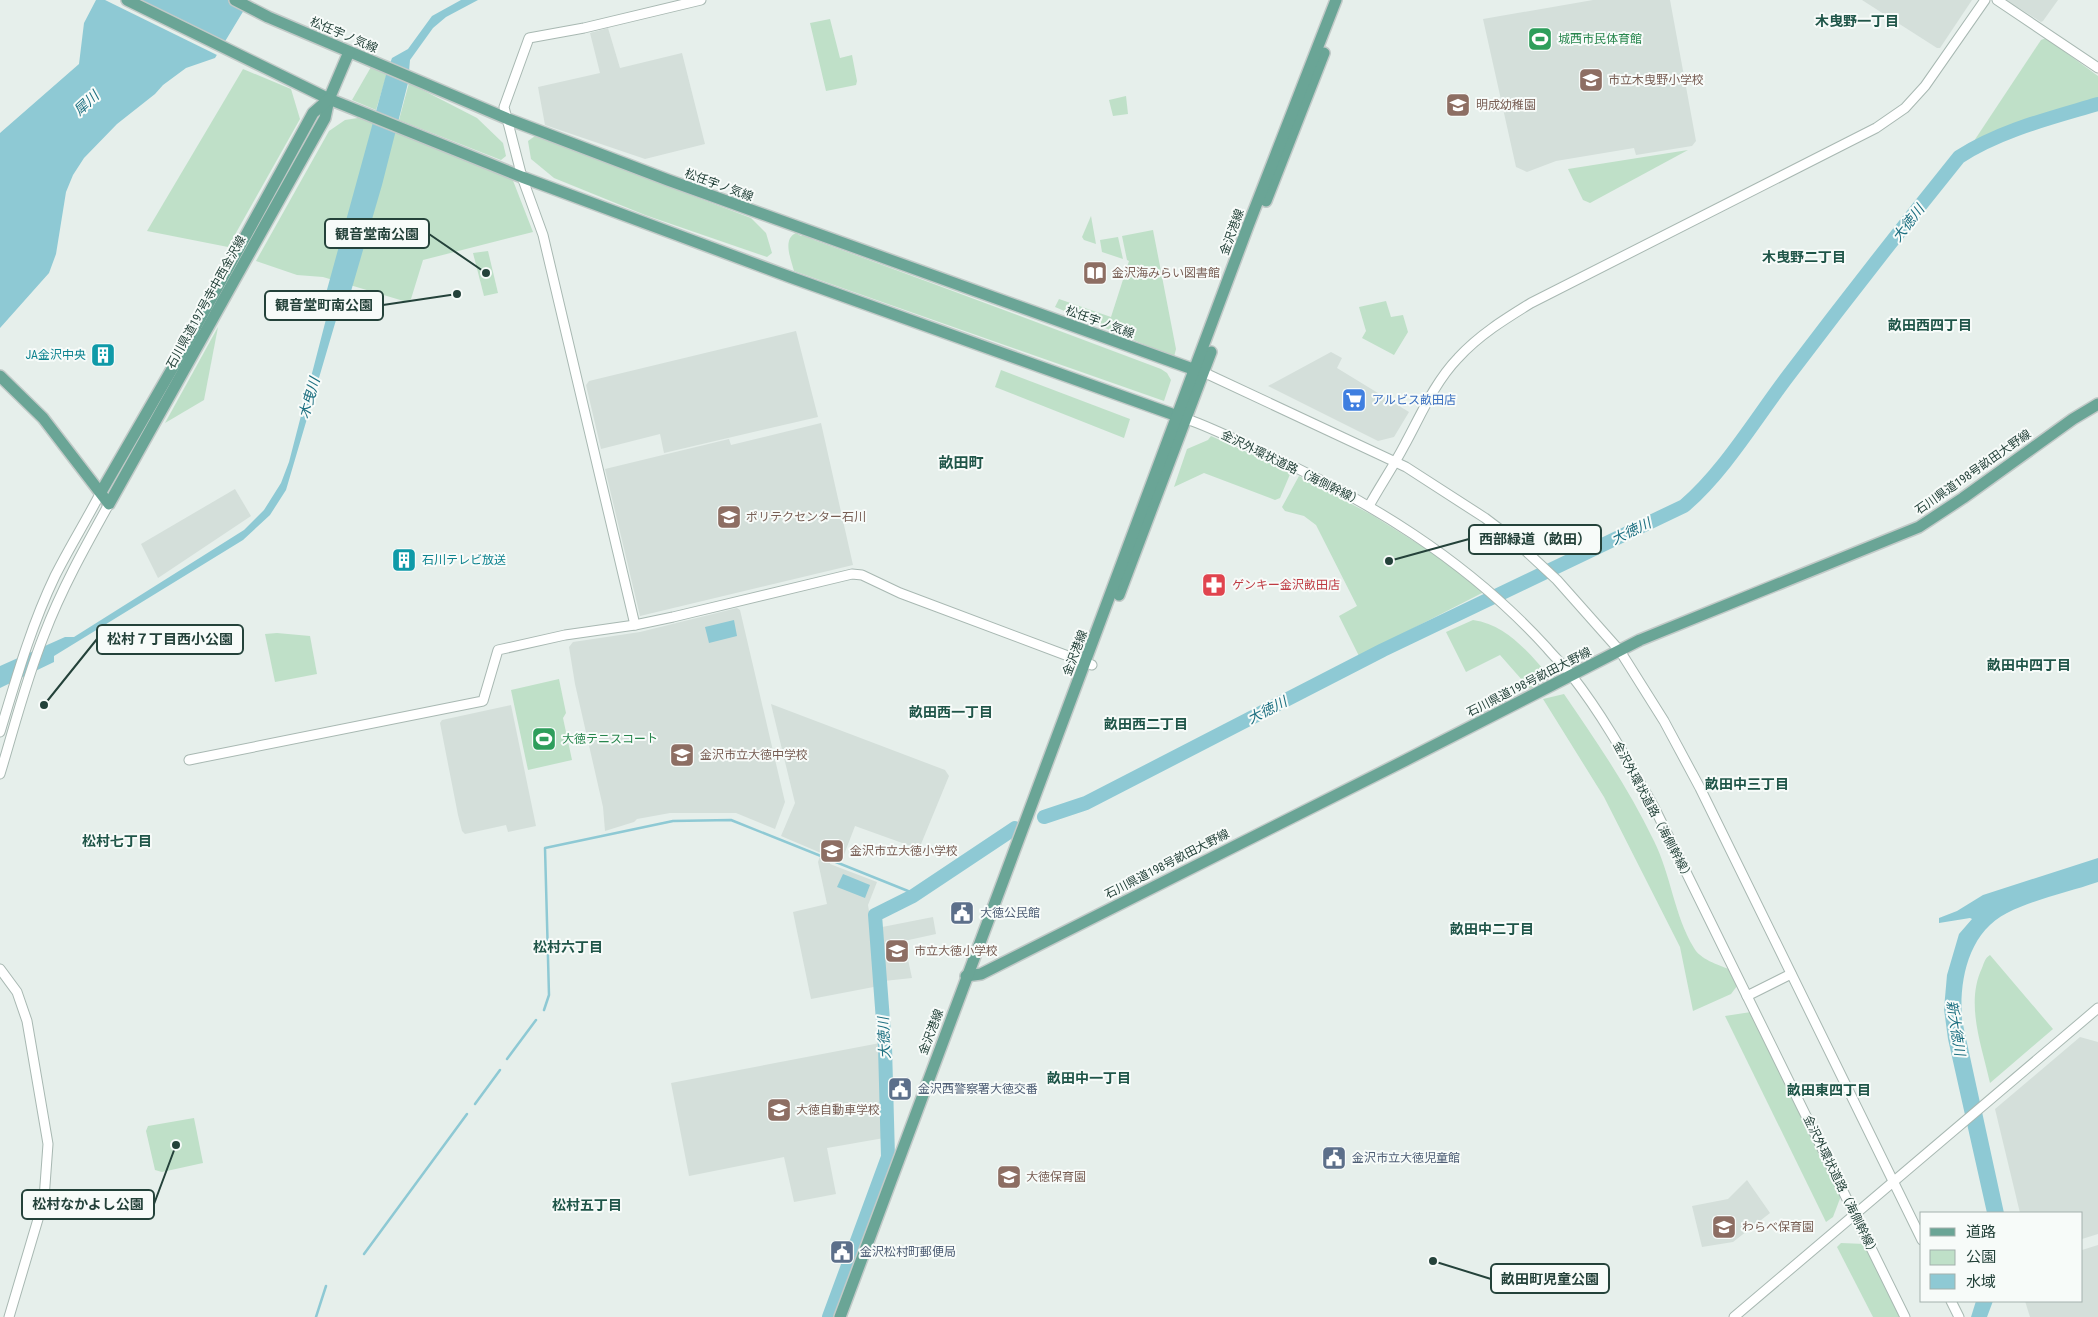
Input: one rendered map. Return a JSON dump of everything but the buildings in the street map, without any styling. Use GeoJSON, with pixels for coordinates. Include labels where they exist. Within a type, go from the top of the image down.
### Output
{"type":"FeatureCollection","features":[{"type":"Feature","properties":{"kind":"main road"},"geometry":{"type":"LineString","coordinates":[[127,0],[246,60],[329,99],[522,177],[790,277],[1183,417]]}},
{"type":"Feature","properties":{"kind":"main road","name":"松任宇ノ気線"},"geometry":{"type":"LineString","coordinates":[[235,0],[268,17],[508,120],[768,217],[1199,371]]}},
{"type":"Feature","properties":{"kind":"main road","name":"金沢港線"},"geometry":{"type":"LineString","coordinates":[[840,1317],[1183,417],[1252,218],[1336,0]]}},
{"type":"Feature","properties":{"kind":"main road","name":"金沢港線"},"geometry":{"type":"LineString","coordinates":[[1199,371],[1344,0]]}},
{"type":"Feature","properties":{"kind":"main road","name":"石川県道197号寺中西金沢線"},"geometry":{"type":"LineString","coordinates":[[109,504],[325,118],[329,99],[350,52]]}},
{"type":"Feature","properties":{"kind":"main road","name":"石川県道197号寺中西金沢線"},"geometry":{"type":"LineString","coordinates":[[101,492],[183,350],[313,113],[329,99]]}},
{"type":"Feature","properties":{"kind":"main road"},"geometry":{"type":"LineString","coordinates":[[0,376],[43,418],[109,504]]}},
{"type":"Feature","properties":{"kind":"main road","name":"石川県道198号畝田大野線"},"geometry":{"type":"LineString","coordinates":[[970,976],[990,969],[1640,640],[1919,527],[2073,419],[2098,404]]}},
{"type":"Feature","properties":{"kind":"main road","name":"金沢港線"},"geometry":{"type":"LineString","coordinates":[[848,1317],[970,976]]}},
{"type":"Feature","properties":{"kind":"street"},"geometry":{"type":"LineString","coordinates":[[635,625],[543,235],[522,177],[504,107],[529,38],[584,28],[702,0]]}},
{"type":"Feature","properties":{"kind":"street"},"geometry":{"type":"LineString","coordinates":[[1369,506],[1420,414],[1457,359],[1498,324],[1548,294],[1876,128],[1906,108],[1925,86],[1985,0]]}},
{"type":"Feature","properties":{"kind":"street"},"geometry":{"type":"LineString","coordinates":[[1997,0],[2098,68]]}},
{"type":"Feature","properties":{"kind":"street"},"geometry":{"type":"LineString","coordinates":[[1199,371],[1422,476],[1485,518],[1542,565],[1620,651],[1664,721],[1920,1236]]}},
{"type":"Feature","properties":{"kind":"street","name":"金沢外環状道路（海側幹線）"},"geometry":{"type":"LineString","coordinates":[[1183,417],[1297,467],[1369,506],[1435,549],[1506,607],[1572,675],[1616,741],[1654,807],[1905,1317]]}},
{"type":"Feature","properties":{"kind":"street"},"geometry":{"type":"LineString","coordinates":[[0,732],[30,636],[55,576],[101,492]]}},
{"type":"Feature","properties":{"kind":"street"},"geometry":{"type":"LineString","coordinates":[[0,774],[25,688],[44,634],[65,585],[109,504]]}},
{"type":"Feature","properties":{"kind":"street"},"geometry":{"type":"LineString","coordinates":[[189,760],[483,701],[498,650],[565,635],[635,625],[852,574],[862,575],[900,593],[1089,664]]}},
{"type":"Feature","properties":{"kind":"street"},"geometry":{"type":"LineString","coordinates":[[0,969],[17,992],[26,1021],[48,1144],[44,1199],[8,1317]]}},
{"type":"Feature","properties":{"kind":"street"},"geometry":{"type":"LineString","coordinates":[[1747,996],[1789,970]]}},
{"type":"Feature","properties":{"kind":"street"},"geometry":{"type":"LineString","coordinates":[[1734,1317],[2098,1008]]}},
{"type":"Feature","properties":{"kind":"shaded area","name":"市立木曳野小学校"},"geometry":{"type":"Polygon","coordinates":[[[1593,0],[1670,0],[1696,141],[1692,146],[1636,155],[1634,148],[1556,161],[1527,172],[1516,167],[1483,19],[1593,0]]]}},
{"type":"Feature","properties":{"kind":"shaded area"},"geometry":{"type":"Polygon","coordinates":[[[1862,0],[1972,0],[1940,48],[1937,48],[1862,0]]]}},
{"type":"Feature","properties":{"kind":"shaded area"},"geometry":{"type":"Polygon","coordinates":[[[2006,0],[2058,0],[2041,22],[2006,0]]]}},
{"type":"Feature","properties":{"kind":"shaded area"},"geometry":{"type":"Polygon","coordinates":[[[608,28],[620,68],[682,53],[705,144],[645,159],[545,125],[538,87],[600,73],[590,33],[608,28]]]}},
{"type":"Feature","properties":{"kind":"shaded area"},"geometry":{"type":"Polygon","coordinates":[[[796,331],[818,417],[664,453],[660,434],[601,449],[586,385],[589,381],[796,331]]]}},
{"type":"Feature","properties":{"kind":"shaded area"},"geometry":{"type":"Polygon","coordinates":[[[1331,352],[1342,358],[1337,368],[1409,412],[1394,437],[1378,441],[1268,386],[1331,352]]]}},
{"type":"Feature","properties":{"kind":"shaded area","name":"ポリテクセンター石川"},"geometry":{"type":"Polygon","coordinates":[[[821,423],[853,565],[640,616],[605,469],[729,439],[731,445],[821,423]]]}},
{"type":"Feature","properties":{"kind":"shaded area"},"geometry":{"type":"Polygon","coordinates":[[[235,489],[251,516],[158,578],[141,544],[235,489]]]}},
{"type":"Feature","properties":{"kind":"shaded area","name":"金沢市立大徳中学校"},"geometry":{"type":"Polygon","coordinates":[[[737,608],[740,610],[785,802],[775,829],[736,813],[670,813],[637,819],[634,822],[605,831],[603,807],[575,684],[569,647],[573,642],[640,632],[737,608]]]}},
{"type":"Feature","properties":{"kind":"shaded area","name":"金沢市立大徳小学校"},"geometry":{"type":"Polygon","coordinates":[[[771,704],[945,770],[949,776],[919,849],[855,826],[842,860],[831,856],[830,864],[877,882],[868,905],[872,929],[933,917],[936,934],[904,941],[912,978],[884,981],[884,985],[811,999],[793,912],[827,904],[818,862],[821,853],[781,836],[795,803],[771,704]]]}},
{"type":"Feature","properties":{"kind":"shaded area"},"geometry":{"type":"Polygon","coordinates":[[[511,705],[536,826],[508,832],[506,825],[465,834],[462,831],[458,815],[440,723],[442,720],[511,705]]]}},
{"type":"Feature","properties":{"kind":"shaded area"},"geometry":{"type":"Polygon","coordinates":[[[2080,1037],[2098,1042],[2098,1234],[2083,1239],[2083,1212],[2020,1212],[1995,1109],[2080,1037]]]}},
{"type":"Feature","properties":{"kind":"shaded area","name":"大徳自動車学校"},"geometry":{"type":"Polygon","coordinates":[[[880,1043],[884,1138],[827,1148],[836,1194],[794,1202],[784,1157],[689,1176],[671,1083],[880,1043]]]}},
{"type":"Feature","properties":{"kind":"shaded area","name":"わらべ保育園"},"geometry":{"type":"Polygon","coordinates":[[[1747,1180],[1770,1213],[1733,1242],[1702,1247],[1692,1206],[1728,1199],[1747,1180]]]}},
{"type":"Feature","properties":{"kind":"shaded area"},"geometry":{"type":"Polygon","coordinates":[[[2098,1245],[2098,1317],[2030,1317],[2025,1302],[2083,1302],[2083,1250],[2098,1245]]]}},
{"type":"Feature","properties":{"kind":"green space"},"geometry":{"type":"Polygon","coordinates":[[[830,19],[840,58],[852,55],[857,81],[856,85],[826,91],[810,23],[830,19]]]}},
{"type":"Feature","properties":{"kind":"green space"},"geometry":{"type":"Polygon","coordinates":[[[2046,38],[2098,76],[2098,99],[1974,141],[2041,40],[2046,38]]]}},
{"type":"Feature","properties":{"kind":"green space"},"geometry":{"type":"Polygon","coordinates":[[[371,67],[387,74],[376,110],[352,100],[371,67]]]}},
{"type":"Feature","properties":{"kind":"green space"},"geometry":{"type":"Polygon","coordinates":[[[243,69],[291,89],[300,119],[228,247],[147,231],[243,69]]]}},
{"type":"Feature","properties":{"kind":"green space"},"geometry":{"type":"Polygon","coordinates":[[[409,83],[477,118],[503,143],[506,156],[501,160],[399,120],[409,83]]]}},
{"type":"Feature","properties":{"kind":"green space"},"geometry":{"type":"Polygon","coordinates":[[[1126,96],[1128,114],[1113,116],[1109,100],[1126,96]]]}},
{"type":"Feature","properties":{"kind":"green space"},"geometry":{"type":"Polygon","coordinates":[[[364,117],[512,178],[533,232],[423,260],[411,299],[407,302],[323,277],[297,275],[256,261],[329,131],[345,120],[364,117]]]}},
{"type":"Feature","properties":{"kind":"green space"},"geometry":{"type":"Polygon","coordinates":[[[535,136],[751,218],[766,233],[772,253],[767,257],[645,215],[554,178],[531,159],[528,141],[535,136]]]}},
{"type":"Feature","properties":{"kind":"green space"},"geometry":{"type":"Polygon","coordinates":[[[1688,150],[1590,203],[1583,200],[1568,169],[1688,150]]]}},
{"type":"Feature","properties":{"kind":"green space"},"geometry":{"type":"Polygon","coordinates":[[[1091,216],[1096,244],[1084,240],[1082,237],[1091,216]]]}},
{"type":"Feature","properties":{"kind":"green space"},"geometry":{"type":"Polygon","coordinates":[[[1153,230],[1176,349],[1174,357],[1055,307],[1059,299],[1111,317],[1129,261],[1127,260],[1122,236],[1153,230]]]}},
{"type":"Feature","properties":{"kind":"green space"},"geometry":{"type":"Polygon","coordinates":[[[796,233],[801,236],[805,234],[814,240],[1161,369],[1167,373],[1171,380],[1164,401],[794,271],[788,244],[789,240],[796,233]]]}},
{"type":"Feature","properties":{"kind":"green space"},"geometry":{"type":"Polygon","coordinates":[[[1118,237],[1123,259],[1102,252],[1100,240],[1118,237]]]}},
{"type":"Feature","properties":{"kind":"green space"},"geometry":{"type":"Polygon","coordinates":[[[488,251],[498,293],[484,296],[473,253],[488,251]]]}},
{"type":"Feature","properties":{"kind":"green space"},"geometry":{"type":"Polygon","coordinates":[[[1386,301],[1391,317],[1403,315],[1408,332],[1394,355],[1362,338],[1366,331],[1359,307],[1386,301]]]}},
{"type":"Feature","properties":{"kind":"green space"},"geometry":{"type":"Polygon","coordinates":[[[218,327],[204,400],[165,423],[218,327]]]}},
{"type":"Feature","properties":{"kind":"green space"},"geometry":{"type":"Polygon","coordinates":[[[1001,370],[1130,419],[1124,438],[995,387],[1001,370]]]}},
{"type":"Feature","properties":{"kind":"green space"},"geometry":{"type":"Polygon","coordinates":[[[1211,436],[1291,472],[1280,498],[1275,500],[1204,473],[1174,487],[1187,449],[1208,440],[1211,436]]]}},
{"type":"Feature","properties":{"kind":"green space"},"geometry":{"type":"Polygon","coordinates":[[[1299,476],[1372,515],[1436,555],[1484,592],[1359,656],[1339,616],[1357,606],[1316,525],[1304,516],[1285,511],[1282,507],[1299,476]]]}},
{"type":"Feature","properties":{"kind":"green space"},"geometry":{"type":"Polygon","coordinates":[[[1473,620],[1485,623],[1507,634],[1525,649],[1550,677],[1530,689],[1500,655],[1466,672],[1446,632],[1473,620]]]}},
{"type":"Feature","properties":{"kind":"green space"},"geometry":{"type":"Polygon","coordinates":[[[277,633],[310,636],[317,674],[275,682],[265,634],[277,633]]]}},
{"type":"Feature","properties":{"kind":"green space","name":"大徳テニスコート"},"geometry":{"type":"Polygon","coordinates":[[[559,679],[566,713],[563,718],[572,760],[528,770],[511,690],[559,679]]]}},
{"type":"Feature","properties":{"kind":"green space"},"geometry":{"type":"Polygon","coordinates":[[[1564,694],[1612,766],[1654,841],[1665,867],[1677,909],[1694,948],[1705,958],[1729,969],[1737,986],[1731,994],[1693,1011],[1680,947],[1604,797],[1543,699],[1564,694]]]}},
{"type":"Feature","properties":{"kind":"green space"},"geometry":{"type":"Polygon","coordinates":[[[1990,955],[2053,1029],[1990,1083],[1979,1040],[1975,996],[1977,982],[1985,961],[1990,955]]]}},
{"type":"Feature","properties":{"kind":"green space"},"geometry":{"type":"Polygon","coordinates":[[[1751,1012],[1841,1196],[1833,1217],[1826,1222],[1725,1016],[1751,1012]]]}},
{"type":"Feature","properties":{"kind":"green space"},"geometry":{"type":"Polygon","coordinates":[[[194,1118],[203,1163],[162,1172],[155,1170],[146,1131],[148,1126],[194,1118]]]}},
{"type":"Feature","properties":{"kind":"green space"},"geometry":{"type":"Polygon","coordinates":[[[1841,1243],[1865,1244],[1900,1317],[1873,1317],[1837,1247],[1841,1243]]]}},
{"type":"Feature","properties":{"kind":"water","name":"犀川"},"geometry":{"type":"Polygon","coordinates":[[[96,0],[250,0],[215,58],[186,68],[163,85],[155,94],[117,124],[84,158],[73,175],[66,192],[56,254],[49,273],[0,328],[0,133],[79,64],[84,23],[96,0]]]}},
{"type":"Feature","properties":{"kind":"water","name":"木曳川"},"geometry":{"type":"Polygon","coordinates":[[[461,0],[478,0],[446,17],[433,28],[410,60],[408,83],[382,185],[347,305],[341,303],[286,490],[270,515],[243,540],[54,656],[54,662],[0,688],[0,666],[65,637],[74,637],[244,530],[264,510],[281,483],[289,462],[331,300],[325,297],[392,58],[408,49],[432,16],[461,0]]]}},
{"type":"Feature","properties":{"kind":"water"},"geometry":{"type":"Polygon","coordinates":[[[734,620],[737,636],[709,643],[705,627],[734,620]]]}},
{"type":"Feature","properties":{"kind":"water","name":"新大徳川"},"geometry":{"type":"Polygon","coordinates":[[[2098,858],[2098,882],[2018,908],[1994,922],[1975,945],[1965,974],[1962,989],[1962,1020],[2004,1212],[1987,1212],[1948,1039],[1944,1009],[1947,975],[1959,934],[1972,919],[1939,923],[1939,918],[1957,911],[1983,895],[2098,858]]]}},
{"type":"Feature","properties":{"kind":"water"},"geometry":{"type":"Polygon","coordinates":[[[843,874],[870,885],[865,898],[837,887],[843,874]]]}},
{"type":"Feature","properties":{"kind":"water"},"geometry":{"type":"Polygon","coordinates":[[[1976,1302],[1993,1302],[1987,1317],[1971,1317],[1976,1302]]]}},
{"type":"Feature","properties":{"kind":"pier"},"geometry":{"type":"Polygon","coordinates":[[[105,0],[137,0],[227,43],[219,56],[105,0]]]}},
{"type":"Feature","properties":{"kind":"waterway","name":"大徳川"},"geometry":{"type":"LineString","coordinates":[[1044,817],[1086,803],[1383,650],[1684,506],[1726,461],[1830,321],[1959,157],[2009,132],[2098,104]]}},
{"type":"Feature","properties":{"kind":"waterway"},"geometry":{"type":"LineString","coordinates":[[544,1010],[549,995],[545,848],[673,821],[731,820],[908,891],[913,896]]}},
{"type":"Feature","properties":{"kind":"waterway","name":"大徳川"},"geometry":{"type":"LineString","coordinates":[[829,1317],[888,1157],[885,1047],[875,915],[913,896],[1015,828]]}},
{"type":"Feature","properties":{"kind":"waterway"},"geometry":{"type":"LineString","coordinates":[[507,1059],[536,1020]]}},
{"type":"Feature","properties":{"kind":"waterway"},"geometry":{"type":"LineString","coordinates":[[475,1104],[500,1070]]}},
{"type":"Feature","properties":{"kind":"waterway"},"geometry":{"type":"LineString","coordinates":[[364,1254],[467,1114]]}},
{"type":"Feature","properties":{"kind":"waterway"},"geometry":{"type":"LineString","coordinates":[[316,1317],[326,1286]]}},
{"type":"Feature","properties":{"kind":"place","name":"城西市民体育館"},"geometry":{"type":"Point","coordinates":[1540,39]}},
{"type":"Feature","properties":{"kind":"place","name":"市立木曳野小学校"},"geometry":{"type":"Point","coordinates":[1591,80]}},
{"type":"Feature","properties":{"kind":"place","name":"明成幼稚園"},"geometry":{"type":"Point","coordinates":[1458,105]}},
{"type":"Feature","properties":{"kind":"place","name":"観音堂南公園"},"geometry":{"type":"Point","coordinates":[486,273]}},
{"type":"Feature","properties":{"kind":"place","name":"金沢海みらい図書館"},"geometry":{"type":"Point","coordinates":[1095,273]}},
{"type":"Feature","properties":{"kind":"place","name":"観音堂町南公園"},"geometry":{"type":"Point","coordinates":[457,294]}},
{"type":"Feature","properties":{"kind":"place","name":"JA金沢中央"},"geometry":{"type":"Point","coordinates":[103,355]}},
{"type":"Feature","properties":{"kind":"place","name":"アルビス畝田店"},"geometry":{"type":"Point","coordinates":[1354,400]}},
{"type":"Feature","properties":{"kind":"place","name":"ポリテクセンター石川"},"geometry":{"type":"Point","coordinates":[729,517]}},
{"type":"Feature","properties":{"kind":"place","name":"石川テレビ放送"},"geometry":{"type":"Point","coordinates":[404,560]}},
{"type":"Feature","properties":{"kind":"place","name":"西部緑道（畝田）"},"geometry":{"type":"Point","coordinates":[1389,561]}},
{"type":"Feature","properties":{"kind":"place","name":"ゲンキー金沢畝田店"},"geometry":{"type":"Point","coordinates":[1214,585]}},
{"type":"Feature","properties":{"kind":"place","name":"松村７丁目西小公園"},"geometry":{"type":"Point","coordinates":[44,705]}},
{"type":"Feature","properties":{"kind":"place","name":"大徳テニスコート"},"geometry":{"type":"Point","coordinates":[544,739]}},
{"type":"Feature","properties":{"kind":"place","name":"金沢市立大徳中学校"},"geometry":{"type":"Point","coordinates":[682,755]}},
{"type":"Feature","properties":{"kind":"place","name":"金沢市立大徳小学校"},"geometry":{"type":"Point","coordinates":[832,851]}},
{"type":"Feature","properties":{"kind":"place","name":"大徳公民館"},"geometry":{"type":"Point","coordinates":[962,913]}},
{"type":"Feature","properties":{"kind":"place","name":"市立大徳小学校"},"geometry":{"type":"Point","coordinates":[897,951]}},
{"type":"Feature","properties":{"kind":"place","name":"金沢西警察署大徳交番"},"geometry":{"type":"Point","coordinates":[900,1089]}},
{"type":"Feature","properties":{"kind":"place","name":"大徳自動車学校"},"geometry":{"type":"Point","coordinates":[779,1110]}},
{"type":"Feature","properties":{"kind":"place","name":"松村なかよし公園"},"geometry":{"type":"Point","coordinates":[176,1145]}},
{"type":"Feature","properties":{"kind":"place","name":"金沢市立大徳児童館"},"geometry":{"type":"Point","coordinates":[1334,1158]}},
{"type":"Feature","properties":{"kind":"place","name":"大徳保育園"},"geometry":{"type":"Point","coordinates":[1009,1177]}},
{"type":"Feature","properties":{"kind":"place","name":"わらべ保育園"},"geometry":{"type":"Point","coordinates":[1724,1227]}},
{"type":"Feature","properties":{"kind":"place","name":"金沢松村町郵便局"},"geometry":{"type":"Point","coordinates":[842,1252]}},
{"type":"Feature","properties":{"kind":"place","name":"畝田町児童公園"},"geometry":{"type":"Point","coordinates":[1433,1261]}},
{"type":"Feature","properties":{"kind":"district","name":"木曳野一丁目"},"geometry":{"type":"Point","coordinates":[1857,21]}},
{"type":"Feature","properties":{"kind":"district","name":"木曳野二丁目"},"geometry":{"type":"Point","coordinates":[1804,257]}},
{"type":"Feature","properties":{"kind":"district","name":"畝田西四丁目"},"geometry":{"type":"Point","coordinates":[1930,325]}},
{"type":"Feature","properties":{"kind":"district","name":"畝田町"},"geometry":{"type":"Point","coordinates":[961,463]}},
{"type":"Feature","properties":{"kind":"district","name":"畝田中四丁目"},"geometry":{"type":"Point","coordinates":[2029,665]}},
{"type":"Feature","properties":{"kind":"district","name":"畝田西一丁目"},"geometry":{"type":"Point","coordinates":[951,712]}},
{"type":"Feature","properties":{"kind":"district","name":"畝田西二丁目"},"geometry":{"type":"Point","coordinates":[1146,724]}},
{"type":"Feature","properties":{"kind":"district","name":"畝田中三丁目"},"geometry":{"type":"Point","coordinates":[1747,784]}},
{"type":"Feature","properties":{"kind":"district","name":"松村七丁目"},"geometry":{"type":"Point","coordinates":[117,841]}},
{"type":"Feature","properties":{"kind":"district","name":"畝田中二丁目"},"geometry":{"type":"Point","coordinates":[1492,929]}},
{"type":"Feature","properties":{"kind":"district","name":"松村六丁目"},"geometry":{"type":"Point","coordinates":[568,947]}},
{"type":"Feature","properties":{"kind":"district","name":"畝田中一丁目"},"geometry":{"type":"Point","coordinates":[1089,1078]}},
{"type":"Feature","properties":{"kind":"district","name":"畝田東四丁目"},"geometry":{"type":"Point","coordinates":[1829,1090]}},
{"type":"Feature","properties":{"kind":"district","name":"松村五丁目"},"geometry":{"type":"Point","coordinates":[587,1205]}}]}
